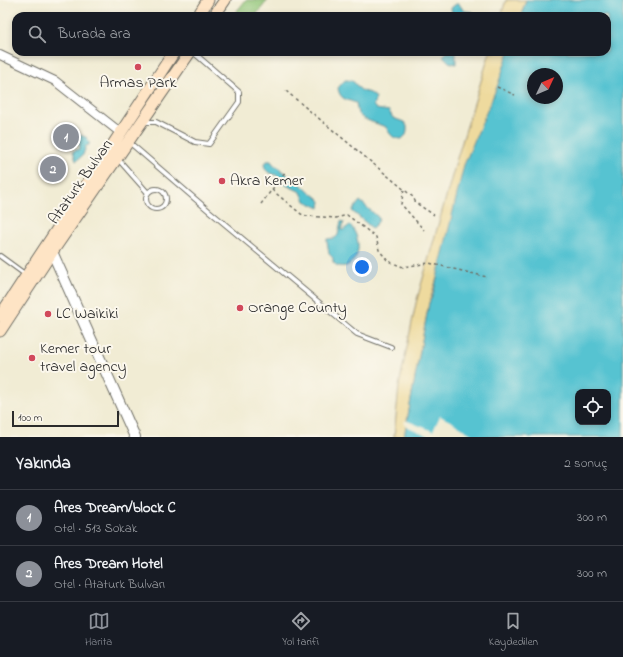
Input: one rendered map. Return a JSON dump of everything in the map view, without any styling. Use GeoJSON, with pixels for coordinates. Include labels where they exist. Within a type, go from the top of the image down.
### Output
{"type":"FeatureCollection","features":[{"type":"Feature","properties":{"kind":"main road"},"geometry":{"type":"LineString","coordinates":[[200,12],[208,0]]}},
{"type":"Feature","properties":{"kind":"main road"},"geometry":{"type":"LineString","coordinates":[[217,12],[225,0]]}},
{"type":"Feature","properties":{"kind":"main road","name":"Ataturk Bulvarı"},"geometry":{"type":"LineString","coordinates":[[0,331],[121,133],[171,56]]}},
{"type":"Feature","properties":{"kind":"main road","name":"Ataturk Bulvarı"},"geometry":{"type":"LineString","coordinates":[[0,316],[27,276],[118,158],[187,56]]}},
{"type":"Feature","properties":{"kind":"street"},"geometry":{"type":"LineString","coordinates":[[0,55],[55,81],[121,133]]}},
{"type":"Feature","properties":{"kind":"street"},"geometry":{"type":"LineString","coordinates":[[50,247],[135,437]]}},
{"type":"Feature","properties":{"kind":"lane"},"geometry":{"type":"LineString","coordinates":[[142,122],[156,122],[195,142],[209,144],[239,102],[239,92],[198,56]]}},
{"type":"Feature","properties":{"kind":"lane"},"geometry":{"type":"LineString","coordinates":[[129,142],[357,334],[391,347]]}},
{"type":"Feature","properties":{"kind":"lane"},"geometry":{"type":"LineString","coordinates":[[118,158],[148,193]]}},
{"type":"Feature","properties":{"kind":"lane"},"geometry":{"type":"LineString","coordinates":[[154,189],[163,191],[166,200],[163,207],[156,210],[149,207],[146,200],[148,193],[154,189]]}},
{"type":"Feature","properties":{"kind":"lane"},"geometry":{"type":"LineString","coordinates":[[0,256],[27,276]]}},
{"type":"Feature","properties":{"kind":"path"},"geometry":{"type":"LineString","coordinates":[[497,87],[515,95]]}},
{"type":"Feature","properties":{"kind":"path"},"geometry":{"type":"LineString","coordinates":[[286,91],[413,197],[416,203],[434,215]]}},
{"type":"Feature","properties":{"kind":"path"},"geometry":{"type":"LineString","coordinates":[[261,204],[286,171]]}},
{"type":"Feature","properties":{"kind":"path"},"geometry":{"type":"LineString","coordinates":[[272,190],[301,214],[307,216],[336,218],[348,215],[376,237],[378,250],[388,261],[403,267],[429,263],[487,277]]}},
{"type":"Feature","properties":{"kind":"path"},"geometry":{"type":"LineString","coordinates":[[404,190],[401,204],[424,230]]}},
{"type":"Feature","properties":{"kind":"green space"},"geometry":{"type":"Polygon","coordinates":[[[246,0],[268,0],[258,12],[236,12],[246,0]]]}},
{"type":"Feature","properties":{"kind":"sand"},"geometry":{"type":"Polygon","coordinates":[[[506,0],[526,0],[522,12],[502,12],[506,0]]]}},
{"type":"Feature","properties":{"kind":"sand"},"geometry":{"type":"Polygon","coordinates":[[[489,56],[508,56],[429,303],[404,437],[394,437],[399,386],[416,303],[458,155],[489,56]]]}},
{"type":"Feature","properties":{"kind":"water"},"geometry":{"type":"Polygon","coordinates":[[[526,0],[623,0],[623,437],[404,437],[429,303],[433,295],[464,165],[497,87],[508,56],[611,56],[611,12],[522,12],[526,0]]]}},
{"type":"Feature","properties":{"kind":"water"},"geometry":{"type":"Polygon","coordinates":[[[456,4],[459,4],[464,11],[473,12],[452,12],[451,8],[456,4]]]}},
{"type":"Feature","properties":{"kind":"water"},"geometry":{"type":"Polygon","coordinates":[[[443,56],[456,56],[456,64],[449,62],[443,56]]]}},
{"type":"Feature","properties":{"kind":"water"},"geometry":{"type":"Polygon","coordinates":[[[345,80],[353,82],[361,90],[374,96],[376,98],[373,105],[376,109],[389,111],[393,118],[404,122],[407,126],[406,135],[402,139],[396,138],[390,134],[386,127],[364,119],[358,114],[356,103],[340,95],[338,88],[345,80]]]}},
{"type":"Feature","properties":{"kind":"water"},"geometry":{"type":"Polygon","coordinates":[[[80,135],[86,137],[89,145],[86,146],[83,155],[76,161],[73,151],[80,149],[78,136],[80,135]]]}},
{"type":"Feature","properties":{"kind":"water"},"geometry":{"type":"Polygon","coordinates":[[[267,161],[271,161],[274,165],[280,168],[280,170],[286,173],[289,179],[299,182],[303,187],[318,198],[321,201],[320,208],[305,201],[301,192],[286,185],[282,179],[268,172],[265,169],[264,164],[267,161]]]}},
{"type":"Feature","properties":{"kind":"water"},"geometry":{"type":"Polygon","coordinates":[[[360,201],[379,218],[378,222],[372,228],[352,211],[360,201]]]}},
{"type":"Feature","properties":{"kind":"water"},"geometry":{"type":"Polygon","coordinates":[[[341,221],[344,222],[341,230],[350,225],[358,241],[355,258],[346,266],[337,266],[333,262],[333,258],[329,254],[327,241],[327,239],[335,238],[338,235],[341,221]]]}},
{"type":"Feature","properties":{"kind":"pier"},"geometry":{"type":"Polygon","coordinates":[[[440,416],[476,437],[430,437],[404,425],[405,420],[433,431],[440,416]]]}},
{"type":"Feature","properties":{"kind":"place","name":"Armas Park"},"geometry":{"type":"Point","coordinates":[138,67]}},
{"type":"Feature","properties":{"kind":"place","name":"Ares Dream/block C"},"geometry":{"type":"Point","coordinates":[66,137]}},
{"type":"Feature","properties":{"kind":"place","name":"Ares Dream Hotel"},"geometry":{"type":"Point","coordinates":[53,169]}},
{"type":"Feature","properties":{"kind":"place","name":"Akra Kemer"},"geometry":{"type":"Point","coordinates":[222,181]}},
{"type":"Feature","properties":{"kind":"place","name":"Orange County"},"geometry":{"type":"Point","coordinates":[240,308]}},
{"type":"Feature","properties":{"kind":"place","name":"LC Waikiki"},"geometry":{"type":"Point","coordinates":[48,314]}},
{"type":"Feature","properties":{"kind":"place","name":"Kemer tour travel agency"},"geometry":{"type":"Point","coordinates":[32,358]}}]}
